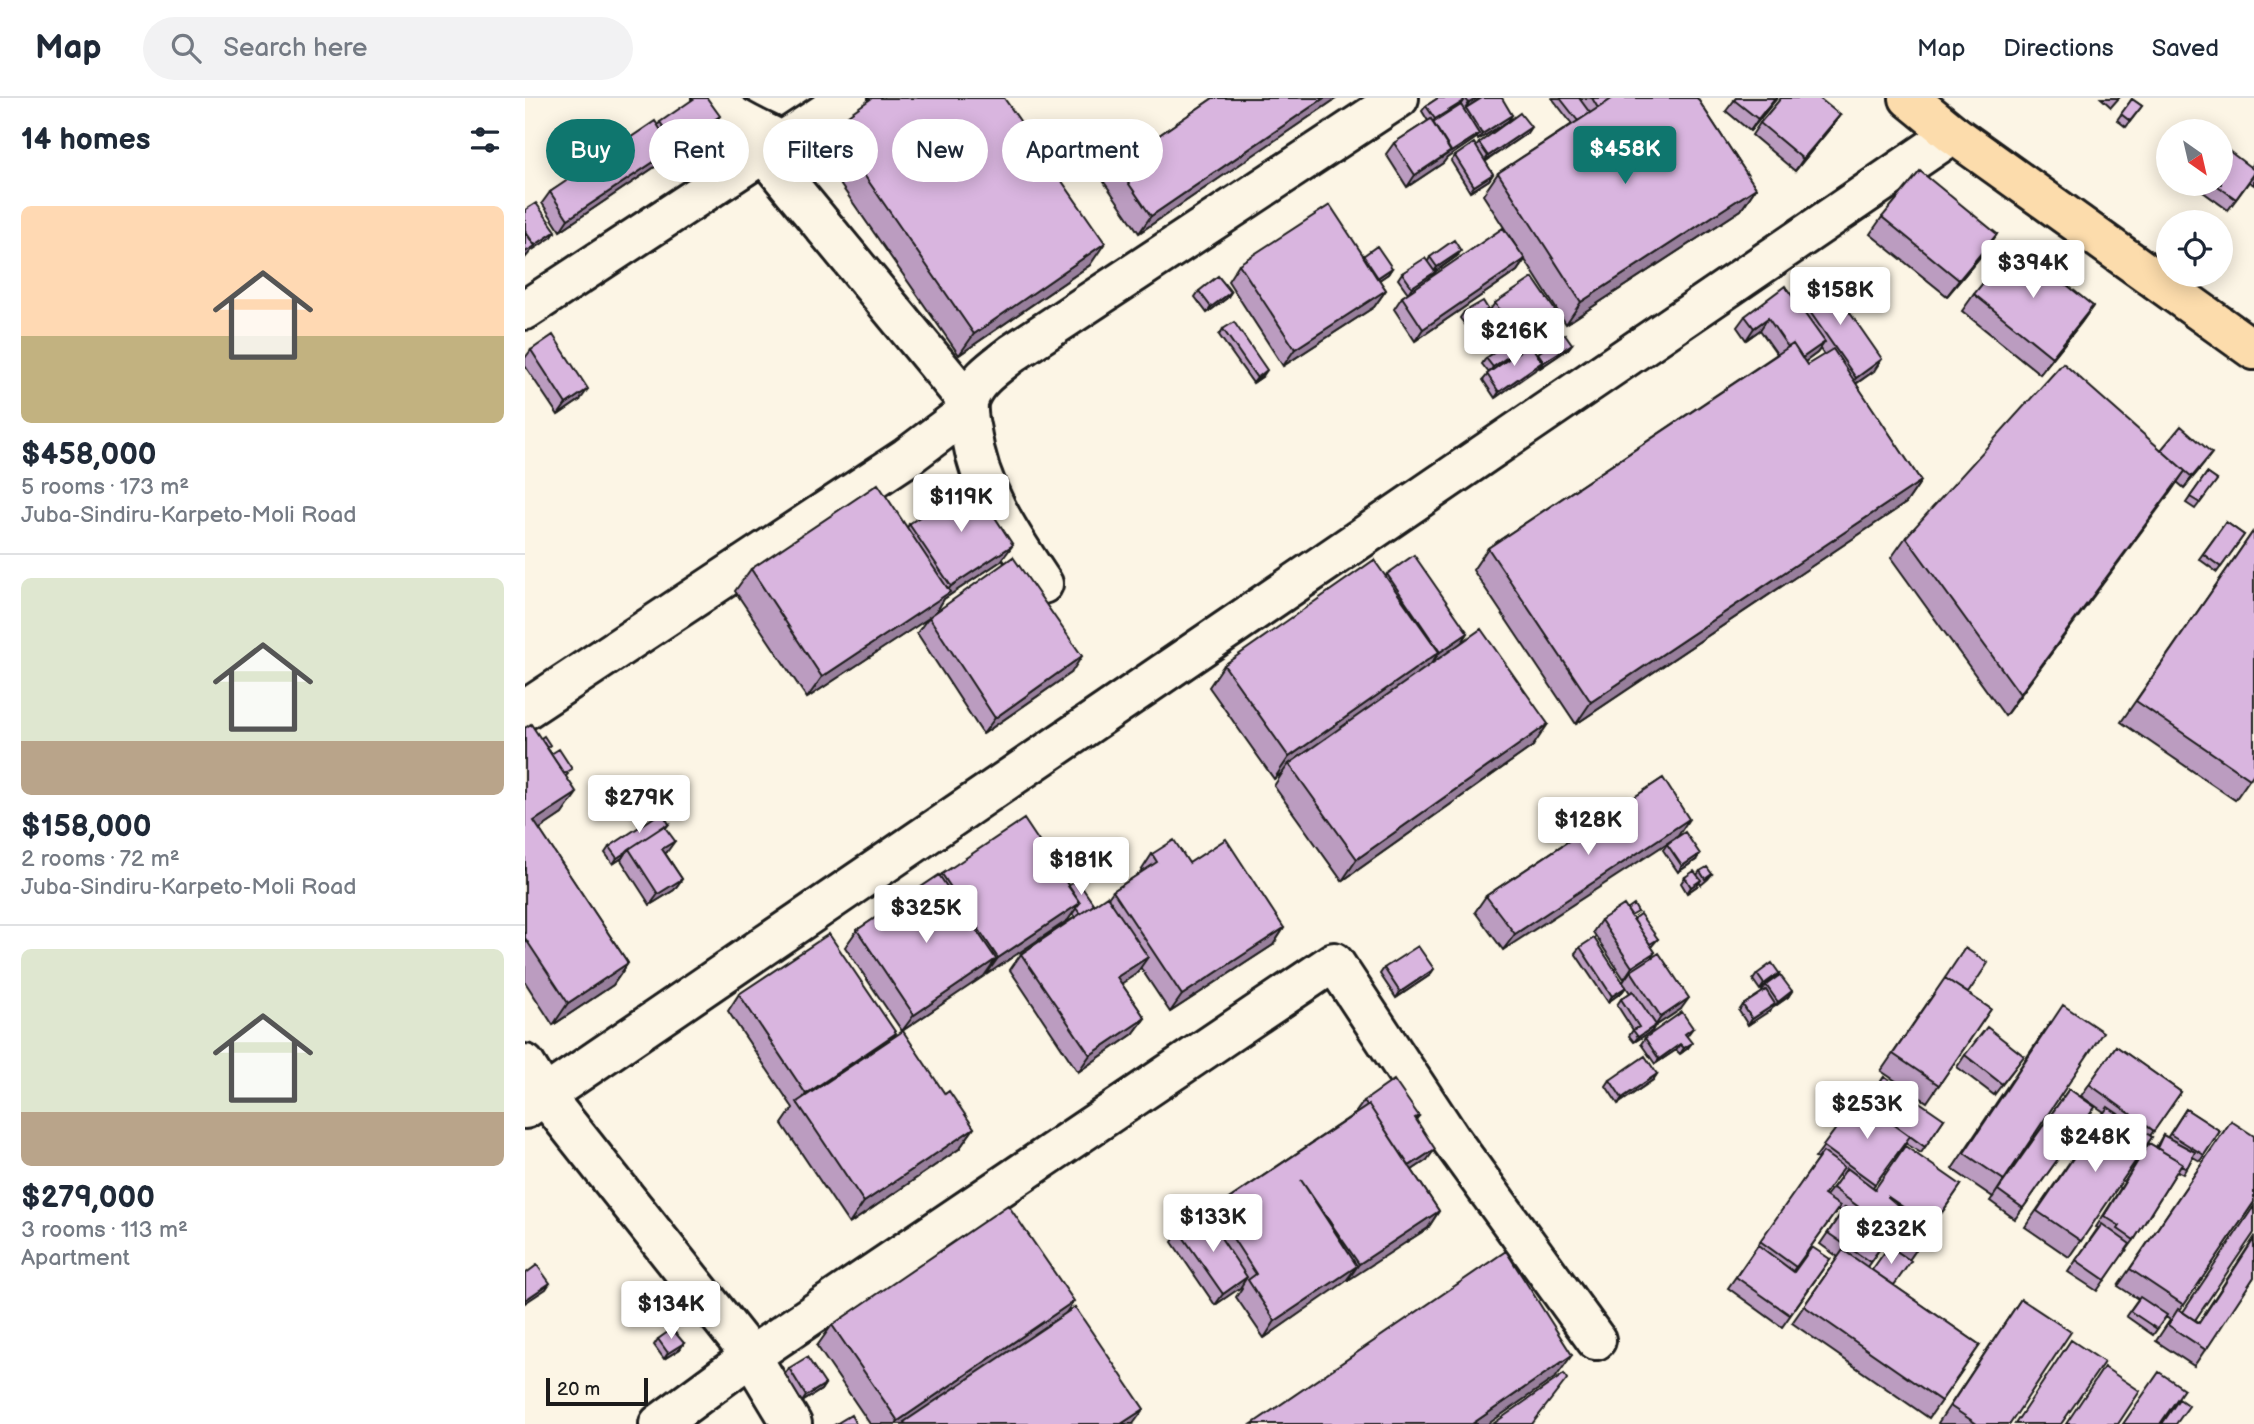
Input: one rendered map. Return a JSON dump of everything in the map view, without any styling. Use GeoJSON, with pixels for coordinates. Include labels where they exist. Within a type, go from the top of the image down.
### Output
{"type":"FeatureCollection","features":[{"type":"Feature","properties":{"kind":"main road"},"geometry":{"type":"LineString","coordinates":[[1909,98],[1953,134],[2254,350]]}},
{"type":"Feature","properties":{"kind":"street"},"geometry":{"type":"LineString","coordinates":[[712,98],[720,108],[763,139]]}},
{"type":"Feature","properties":{"kind":"street"},"geometry":{"type":"LineString","coordinates":[[816,119],[848,98]]}},
{"type":"Feature","properties":{"kind":"street"},"geometry":{"type":"LineString","coordinates":[[1043,584],[995,510],[973,447],[968,407],[977,384],[1013,353],[1399,98]]}},
{"type":"Feature","properties":{"kind":"street"},"geometry":{"type":"LineString","coordinates":[[535,1102],[1953,134]]}},
{"type":"Feature","properties":{"kind":"street"},"geometry":{"type":"LineString","coordinates":[[525,310],[763,154]]}},
{"type":"Feature","properties":{"kind":"street"},"geometry":{"type":"LineString","coordinates":[[799,182],[968,407]]}},
{"type":"Feature","properties":{"kind":"street"},"geometry":{"type":"LineString","coordinates":[[525,710],[907,457],[968,407]]}},
{"type":"Feature","properties":{"kind":"street"},"geometry":{"type":"LineString","coordinates":[[659,1424],[751,1356],[1334,962],[1453,1141],[1596,1340]]}},
{"type":"Feature","properties":{"kind":"street"},"geometry":{"type":"LineString","coordinates":[[525,1064],[535,1102],[751,1356],[792,1424]]}},
{"type":"Feature","properties":{"kind":"building"},"geometry":{"type":"Polygon","coordinates":[[[695,98],[707,98],[720,116],[715,119],[664,119],[695,98]]]}},
{"type":"Feature","properties":{"kind":"building"},"geometry":{"type":"Polygon","coordinates":[[[872,98],[1004,98],[1019,119],[1002,119],[1002,182],[1063,182],[1105,243],[974,334],[869,182],[878,182],[878,119],[842,119],[872,98]]]}},
{"type":"Feature","properties":{"kind":"building"},"geometry":{"type":"Polygon","coordinates":[[[1213,98],[1324,98],[1151,216],[1128,182],[1163,182],[1163,133],[1213,98]]]}},
{"type":"Feature","properties":{"kind":"building"},"geometry":{"type":"Polygon","coordinates":[[[1438,98],[1462,98],[1464,101],[1435,119],[1426,106],[1438,98]]]}},
{"type":"Feature","properties":{"kind":"building"},"geometry":{"type":"Polygon","coordinates":[[[1482,98],[1502,98],[1512,115],[1482,134],[1466,108],[1482,98]]]}},
{"type":"Feature","properties":{"kind":"building"},"geometry":{"type":"Polygon","coordinates":[[[1560,98],[1579,98],[1590,113],[1578,121],[1560,98]]]}},
{"type":"Feature","properties":{"kind":"building"},"geometry":{"type":"Polygon","coordinates":[[[1592,98],[1613,98],[1598,108],[1592,98]]]}},
{"type":"Feature","properties":{"kind":"building"},"geometry":{"type":"Polygon","coordinates":[[[1613,98],[1697,98],[1756,188],[1581,302],[1498,173],[1613,98]]]}},
{"type":"Feature","properties":{"kind":"building"},"geometry":{"type":"Polygon","coordinates":[[[1775,98],[1758,119],[1734,100],[1775,98]]]}},
{"type":"Feature","properties":{"kind":"building"},"geometry":{"type":"Polygon","coordinates":[[[1781,98],[1819,98],[1840,115],[1803,159],[1760,123],[1781,98]]]}},
{"type":"Feature","properties":{"kind":"building"},"geometry":{"type":"Polygon","coordinates":[[[2132,99],[2142,106],[2130,121],[2121,114],[2132,99]]]}},
{"type":"Feature","properties":{"kind":"building"},"geometry":{"type":"Polygon","coordinates":[[[1461,105],[1479,134],[1451,152],[1433,123],[1461,105]]]}},
{"type":"Feature","properties":{"kind":"building"},"geometry":{"type":"Polygon","coordinates":[[[1520,113],[1531,127],[1488,156],[1479,143],[1520,113]]]}},
{"type":"Feature","properties":{"kind":"building"},"geometry":{"type":"Polygon","coordinates":[[[1431,119],[1451,151],[1415,175],[1394,143],[1431,119]]]}},
{"type":"Feature","properties":{"kind":"building"},"geometry":{"type":"Polygon","coordinates":[[[649,125],[649,165],[635,174],[635,135],[649,125]]]}},
{"type":"Feature","properties":{"kind":"building"},"geometry":{"type":"Polygon","coordinates":[[[1474,143],[1493,174],[1474,186],[1455,156],[1474,143]]]}},
{"type":"Feature","properties":{"kind":"building"},"geometry":{"type":"Polygon","coordinates":[[[2233,154],[2254,170],[2254,174],[2236,199],[2232,196],[2233,154]]]}},
{"type":"Feature","properties":{"kind":"building"},"geometry":{"type":"Polygon","coordinates":[[[1920,171],[1997,234],[1959,280],[1882,217],[1920,171]]]}},
{"type":"Feature","properties":{"kind":"building"},"geometry":{"type":"Polygon","coordinates":[[[565,182],[624,182],[568,219],[550,192],[565,182]]]}},
{"type":"Feature","properties":{"kind":"building"},"geometry":{"type":"Polygon","coordinates":[[[536,203],[556,231],[535,245],[525,231],[525,210],[536,203]]]}},
{"type":"Feature","properties":{"kind":"building"},"geometry":{"type":"Polygon","coordinates":[[[1330,205],[1386,290],[1295,349],[1239,264],[1330,205]]]}},
{"type":"Feature","properties":{"kind":"building"},"geometry":{"type":"Polygon","coordinates":[[[1503,228],[1525,259],[1423,329],[1402,297],[1503,228]]]}},
{"type":"Feature","properties":{"kind":"building"},"geometry":{"type":"Polygon","coordinates":[[[525,232],[535,246],[525,252],[525,232]]]}},
{"type":"Feature","properties":{"kind":"building"},"geometry":{"type":"Polygon","coordinates":[[[1454,240],[1461,251],[1437,267],[1430,257],[1454,240]]]}},
{"type":"Feature","properties":{"kind":"building"},"geometry":{"type":"Polygon","coordinates":[[[2015,243],[2093,306],[2052,357],[1974,294],[2015,243]]]}},
{"type":"Feature","properties":{"kind":"building"},"geometry":{"type":"Polygon","coordinates":[[[1377,246],[1392,268],[1377,278],[1363,256],[1377,246]]]}},
{"type":"Feature","properties":{"kind":"building"},"geometry":{"type":"Polygon","coordinates":[[[1425,258],[1435,272],[1412,287],[1402,273],[1425,258]]]}},
{"type":"Feature","properties":{"kind":"building"},"geometry":{"type":"Polygon","coordinates":[[[1218,276],[1231,292],[1211,307],[1199,291],[1218,276]]]}},
{"type":"Feature","properties":{"kind":"building"},"geometry":{"type":"Polygon","coordinates":[[[1825,277],[1882,359],[1856,378],[1799,296],[1825,277]]]}},
{"type":"Feature","properties":{"kind":"building"},"geometry":{"type":"Polygon","coordinates":[[[1533,278],[1561,319],[1538,335],[1529,321],[1515,331],[1495,303],[1533,278]]]}},
{"type":"Feature","properties":{"kind":"building"},"geometry":{"type":"Polygon","coordinates":[[[1785,286],[1825,342],[1802,358],[1793,344],[1788,347],[1768,318],[1754,328],[1745,316],[1785,286]]]}},
{"type":"Feature","properties":{"kind":"building"},"geometry":{"type":"Polygon","coordinates":[[[1483,301],[1488,309],[1470,321],[1464,312],[1483,301]]]}},
{"type":"Feature","properties":{"kind":"building"},"geometry":{"type":"Polygon","coordinates":[[[1234,322],[1267,370],[1257,378],[1223,329],[1234,322]]]}},
{"type":"Feature","properties":{"kind":"building"},"geometry":{"type":"Polygon","coordinates":[[[1565,334],[1572,344],[1544,362],[1538,353],[1565,334]]]}},
{"type":"Feature","properties":{"kind":"building"},"geometry":{"type":"Polygon","coordinates":[[[553,335],[588,389],[566,404],[531,350],[553,335]]]}},
{"type":"Feature","properties":{"kind":"building"},"geometry":{"type":"Polygon","coordinates":[[[1530,344],[1542,362],[1499,392],[1487,374],[1530,344]]]}},
{"type":"Feature","properties":{"kind":"building"},"geometry":{"type":"Polygon","coordinates":[[[1793,344],[1807,365],[1833,349],[1921,481],[1591,702],[1488,548],[1793,344]]]}},
{"type":"Feature","properties":{"kind":"building"},"geometry":{"type":"Polygon","coordinates":[[[1506,345],[1512,354],[1493,367],[1486,358],[1506,345]]]}},
{"type":"Feature","properties":{"kind":"building"},"geometry":{"type":"Polygon","coordinates":[[[2063,363],[2185,471],[2020,694],[1906,537],[2063,363]]]}},
{"type":"Feature","properties":{"kind":"building"},"geometry":{"type":"Polygon","coordinates":[[[2181,426],[2212,453],[2192,477],[2161,450],[2181,426]]]}},
{"type":"Feature","properties":{"kind":"building"},"geometry":{"type":"Polygon","coordinates":[[[2207,473],[2217,480],[2200,503],[2190,497],[2207,473]]]}},
{"type":"Feature","properties":{"kind":"building"},"geometry":{"type":"Polygon","coordinates":[[[972,482],[1013,545],[951,586],[909,524],[972,482]]]}},
{"type":"Feature","properties":{"kind":"building"},"geometry":{"type":"Polygon","coordinates":[[[878,484],[950,592],[822,677],[751,569],[878,484]]]}},
{"type":"Feature","properties":{"kind":"building"},"geometry":{"type":"Polygon","coordinates":[[[2226,522],[2244,535],[2221,567],[2203,554],[2226,522]]]}},
{"type":"Feature","properties":{"kind":"building"},"geometry":{"type":"Polygon","coordinates":[[[2252,533],[2254,773],[2250,779],[2136,701],[2252,533]]]}},
{"type":"Feature","properties":{"kind":"building"},"geometry":{"type":"Polygon","coordinates":[[[1414,555],[1468,633],[1440,652],[1387,574],[1414,555]]]}},
{"type":"Feature","properties":{"kind":"building"},"geometry":{"type":"Polygon","coordinates":[[[1013,557],[1082,656],[995,718],[929,617],[1013,557]]]}},
{"type":"Feature","properties":{"kind":"building"},"geometry":{"type":"Polygon","coordinates":[[[1374,560],[1439,652],[1289,757],[1224,665],[1374,560]]]}},
{"type":"Feature","properties":{"kind":"building"},"geometry":{"type":"Polygon","coordinates":[[[1481,629],[1548,724],[1357,859],[1289,764],[1481,629]]]}},
{"type":"Feature","properties":{"kind":"building"},"geometry":{"type":"Polygon","coordinates":[[[531,724],[577,793],[534,821],[628,963],[568,1003],[525,938],[525,728],[531,724]]]}},
{"type":"Feature","properties":{"kind":"building"},"geometry":{"type":"Polygon","coordinates":[[[544,736],[550,745],[547,748],[541,738],[544,736]]]}},
{"type":"Feature","properties":{"kind":"building"},"geometry":{"type":"Polygon","coordinates":[[[559,749],[572,769],[564,774],[551,754],[559,749]]]}},
{"type":"Feature","properties":{"kind":"building"},"geometry":{"type":"Polygon","coordinates":[[[1663,778],[1689,819],[1515,934],[1486,896],[1663,778]]]}},
{"type":"Feature","properties":{"kind":"building"},"geometry":{"type":"Polygon","coordinates":[[[662,812],[669,824],[617,858],[609,847],[662,812]]]}},
{"type":"Feature","properties":{"kind":"building"},"geometry":{"type":"Polygon","coordinates":[[[1024,819],[1080,903],[998,958],[942,874],[1024,819]]]}},
{"type":"Feature","properties":{"kind":"building"},"geometry":{"type":"Polygon","coordinates":[[[664,826],[675,841],[662,849],[682,879],[658,894],[629,849],[664,826]]]}},
{"type":"Feature","properties":{"kind":"building"},"geometry":{"type":"Polygon","coordinates":[[[1685,832],[1700,854],[1682,866],[1667,844],[1685,832]]]}},
{"type":"Feature","properties":{"kind":"building"},"geometry":{"type":"Polygon","coordinates":[[[1226,839],[1284,928],[1182,995],[1113,891],[1157,862],[1152,854],[1174,840],[1189,863],[1226,839]]]}},
{"type":"Feature","properties":{"kind":"building"},"geometry":{"type":"Polygon","coordinates":[[[1707,867],[1712,874],[1705,879],[1700,871],[1707,867]]]}},
{"type":"Feature","properties":{"kind":"building"},"geometry":{"type":"Polygon","coordinates":[[[1694,871],[1701,880],[1691,887],[1685,877],[1694,871]]]}},
{"type":"Feature","properties":{"kind":"building"},"geometry":{"type":"Polygon","coordinates":[[[939,875],[996,959],[914,1015],[857,930],[939,875]]]}},
{"type":"Feature","properties":{"kind":"building"},"geometry":{"type":"Polygon","coordinates":[[[1077,880],[1094,905],[1080,914],[1076,908],[1080,903],[1068,886],[1077,880]]]}},
{"type":"Feature","properties":{"kind":"building"},"geometry":{"type":"Polygon","coordinates":[[[1107,896],[1148,957],[1117,977],[1145,1018],[1090,1055],[1021,954],[1107,896]]]}},
{"type":"Feature","properties":{"kind":"building"},"geometry":{"type":"Polygon","coordinates":[[[1624,905],[1655,952],[1632,967],[1601,920],[1624,905]]]}},
{"type":"Feature","properties":{"kind":"building"},"geometry":{"type":"Polygon","coordinates":[[[1634,905],[1638,912],[1631,916],[1627,910],[1634,905]]]}},
{"type":"Feature","properties":{"kind":"building"},"geometry":{"type":"Polygon","coordinates":[[[1640,914],[1658,939],[1650,944],[1633,919],[1640,914]]]}},
{"type":"Feature","properties":{"kind":"building"},"geometry":{"type":"Polygon","coordinates":[[[829,934],[896,1033],[806,1094],[739,994],[829,934]]]}},
{"type":"Feature","properties":{"kind":"building"},"geometry":{"type":"Polygon","coordinates":[[[1594,938],[1626,987],[1612,996],[1580,947],[1594,938]]]}},
{"type":"Feature","properties":{"kind":"building"},"geometry":{"type":"Polygon","coordinates":[[[1418,946],[1434,969],[1400,992],[1384,968],[1418,946]]]}},
{"type":"Feature","properties":{"kind":"building"},"geometry":{"type":"Polygon","coordinates":[[[1965,948],[1988,963],[1968,993],[1945,978],[1965,948]]]}},
{"type":"Feature","properties":{"kind":"building"},"geometry":{"type":"Polygon","coordinates":[[[1659,953],[1689,998],[1661,1017],[1631,971],[1659,953]]]}},
{"type":"Feature","properties":{"kind":"building"},"geometry":{"type":"Polygon","coordinates":[[[1772,963],[1779,973],[1764,984],[1757,974],[1772,963]]]}},
{"type":"Feature","properties":{"kind":"building"},"geometry":{"type":"Polygon","coordinates":[[[1780,975],[1792,991],[1778,1002],[1766,985],[1780,975]]]}},
{"type":"Feature","properties":{"kind":"building"},"geometry":{"type":"Polygon","coordinates":[[[1945,978],[1991,1009],[1939,1085],[1893,1054],[1945,978]]]}},
{"type":"Feature","properties":{"kind":"building"},"geometry":{"type":"Polygon","coordinates":[[[1766,990],[1775,1004],[1752,1019],[1743,1005],[1766,990]]]}},
{"type":"Feature","properties":{"kind":"building"},"geometry":{"type":"Polygon","coordinates":[[[1633,991],[1656,1025],[1638,1037],[1633,1030],[1639,1027],[1621,999],[1633,991]]]}},
{"type":"Feature","properties":{"kind":"building"},"geometry":{"type":"Polygon","coordinates":[[[2063,1005],[2103,1032],[2004,1180],[1964,1153],[2063,1005]]]}},
{"type":"Feature","properties":{"kind":"building"},"geometry":{"type":"Polygon","coordinates":[[[1682,1012],[1693,1028],[1685,1034],[1692,1043],[1684,1048],[1680,1044],[1659,1059],[1645,1038],[1682,1012]]]}},
{"type":"Feature","properties":{"kind":"building"},"geometry":{"type":"Polygon","coordinates":[[[1987,1027],[2024,1056],[2002,1084],[1965,1055],[1987,1027]]]}},
{"type":"Feature","properties":{"kind":"building"},"geometry":{"type":"Polygon","coordinates":[[[903,1031],[945,1094],[949,1091],[974,1128],[864,1202],[797,1102],[903,1031]]]}},
{"type":"Feature","properties":{"kind":"building"},"geometry":{"type":"Polygon","coordinates":[[[2116,1046],[2181,1092],[2154,1131],[2089,1084],[2116,1046]]]}},
{"type":"Feature","properties":{"kind":"building"},"geometry":{"type":"Polygon","coordinates":[[[1645,1056],[1657,1074],[1622,1098],[1610,1080],[1645,1056]]]}},
{"type":"Feature","properties":{"kind":"building"},"geometry":{"type":"Polygon","coordinates":[[[1884,1077],[1899,1087],[1883,1113],[1867,1102],[1884,1077]]]}},
{"type":"Feature","properties":{"kind":"building"},"geometry":{"type":"Polygon","coordinates":[[[1394,1080],[1419,1116],[1415,1118],[1435,1149],[1409,1166],[1364,1101],[1394,1080]]]}},
{"type":"Feature","properties":{"kind":"building"},"geometry":{"type":"Polygon","coordinates":[[[2069,1089],[2095,1107],[2023,1208],[1998,1190],[2069,1089]]]}},
{"type":"Feature","properties":{"kind":"building"},"geometry":{"type":"Polygon","coordinates":[[[1858,1099],[1910,1136],[1875,1184],[1823,1146],[1858,1099]]]}},
{"type":"Feature","properties":{"kind":"building"},"geometry":{"type":"Polygon","coordinates":[[[1915,1099],[1944,1119],[1925,1147],[1896,1126],[1915,1099]]]}},
{"type":"Feature","properties":{"kind":"building"},"geometry":{"type":"Polygon","coordinates":[[[1369,1105],[1439,1211],[1359,1264],[1301,1180],[1357,1266],[1275,1321],[1248,1280],[1256,1274],[1214,1209],[1369,1105]]]}},
{"type":"Feature","properties":{"kind":"building"},"geometry":{"type":"Polygon","coordinates":[[[2108,1107],[2152,1137],[2081,1241],[2037,1211],[2108,1107]]]}},
{"type":"Feature","properties":{"kind":"building"},"geometry":{"type":"Polygon","coordinates":[[[2186,1109],[2220,1131],[2204,1155],[2170,1134],[2186,1109]]]}},
{"type":"Feature","properties":{"kind":"building"},"geometry":{"type":"Polygon","coordinates":[[[2231,1121],[2254,1136],[2254,1202],[2184,1305],[2130,1269],[2231,1121]]]}},
{"type":"Feature","properties":{"kind":"building"},"geometry":{"type":"Polygon","coordinates":[[[2163,1135],[2195,1152],[2187,1168],[2157,1148],[2163,1135]]]}},
{"type":"Feature","properties":{"kind":"building"},"geometry":{"type":"Polygon","coordinates":[[[2149,1143],[2182,1163],[2134,1240],[2118,1229],[2120,1226],[2104,1216],[2149,1143]]]}},
{"type":"Feature","properties":{"kind":"building"},"geometry":{"type":"Polygon","coordinates":[[[1905,1146],[1961,1185],[1917,1248],[1898,1235],[1913,1214],[1887,1196],[1908,1214],[1894,1233],[1833,1188],[1847,1168],[1875,1189],[1905,1146]]]}},
{"type":"Feature","properties":{"kind":"building"},"geometry":{"type":"Polygon","coordinates":[[[1823,1152],[1844,1167],[1824,1195],[1840,1206],[1796,1267],[1760,1241],[1823,1152]]]}},
{"type":"Feature","properties":{"kind":"building"},"geometry":{"type":"Polygon","coordinates":[[[1008,1205],[1074,1301],[898,1421],[832,1325],[1008,1205]]]}},
{"type":"Feature","properties":{"kind":"building"},"geometry":{"type":"Polygon","coordinates":[[[2254,1206],[2254,1233],[2195,1320],[2183,1312],[2254,1206]]]}},
{"type":"Feature","properties":{"kind":"building"},"geometry":{"type":"Polygon","coordinates":[[[1845,1207],[1888,1237],[1870,1262],[1828,1233],[1845,1207]]]}},
{"type":"Feature","properties":{"kind":"building"},"geometry":{"type":"Polygon","coordinates":[[[1205,1214],[1247,1277],[1223,1294],[1179,1231],[1205,1214]]]}},
{"type":"Feature","properties":{"kind":"building"},"geometry":{"type":"Polygon","coordinates":[[[2102,1224],[2130,1244],[2105,1280],[2076,1260],[2102,1224]]]}},
{"type":"Feature","properties":{"kind":"building"},"geometry":{"type":"Polygon","coordinates":[[[2254,1239],[2254,1277],[2206,1350],[2168,1325],[2178,1309],[2199,1323],[2254,1239]]]}},
{"type":"Feature","properties":{"kind":"building"},"geometry":{"type":"Polygon","coordinates":[[[1758,1245],[1794,1272],[1812,1247],[1830,1259],[1790,1315],[1736,1277],[1758,1245]]]}},
{"type":"Feature","properties":{"kind":"building"},"geometry":{"type":"Polygon","coordinates":[[[1889,1246],[1911,1261],[1894,1285],[1872,1270],[1889,1246]]]}},
{"type":"Feature","properties":{"kind":"building"},"geometry":{"type":"Polygon","coordinates":[[[1843,1250],[1980,1345],[1941,1401],[1804,1306],[1843,1250]]]}},
{"type":"Feature","properties":{"kind":"building"},"geometry":{"type":"Polygon","coordinates":[[[1506,1251],[1572,1355],[1472,1424],[1252,1424],[1506,1251]]]}},
{"type":"Feature","properties":{"kind":"building"},"geometry":{"type":"Polygon","coordinates":[[[537,1265],[550,1283],[525,1300],[525,1274],[537,1265]]]}},
{"type":"Feature","properties":{"kind":"building"},"geometry":{"type":"Polygon","coordinates":[[[2140,1297],[2167,1315],[2157,1329],[2130,1311],[2140,1297]]]}},
{"type":"Feature","properties":{"kind":"building"},"geometry":{"type":"Polygon","coordinates":[[[2021,1299],[2071,1332],[2010,1424],[1977,1424],[1950,1406],[2021,1299]]]}},
{"type":"Feature","properties":{"kind":"building"},"geometry":{"type":"Polygon","coordinates":[[[1075,1307],[1144,1409],[1121,1424],[904,1422],[1075,1307]]]}},
{"type":"Feature","properties":{"kind":"building"},"geometry":{"type":"Polygon","coordinates":[[[672,1329],[684,1343],[668,1353],[658,1339],[672,1329]]]}},
{"type":"Feature","properties":{"kind":"building"},"geometry":{"type":"Polygon","coordinates":[[[2071,1340],[2104,1362],[2061,1424],[2015,1424],[2071,1340]]]}},
{"type":"Feature","properties":{"kind":"building"},"geometry":{"type":"Polygon","coordinates":[[[807,1357],[825,1384],[806,1396],[789,1368],[807,1357]]]}},
{"type":"Feature","properties":{"kind":"building"},"geometry":{"type":"Polygon","coordinates":[[[2104,1367],[2140,1391],[2118,1424],[2066,1424],[2104,1367]]]}},
{"type":"Feature","properties":{"kind":"building"},"geometry":{"type":"Polygon","coordinates":[[[2159,1372],[2184,1389],[2160,1424],[2123,1424],[2159,1372]]]}},
{"type":"Feature","properties":{"kind":"building"},"geometry":{"type":"Polygon","coordinates":[[[1564,1374],[1567,1379],[1532,1424],[1493,1424],[1564,1374]]]}},
{"type":"Feature","properties":{"kind":"building"},"geometry":{"type":"Polygon","coordinates":[[[2179,1399],[2189,1406],[2176,1424],[2162,1424],[2179,1399]]]}},
{"type":"Feature","properties":{"kind":"building"},"geometry":{"type":"Polygon","coordinates":[[[851,1415],[856,1424],[836,1424],[851,1415]]]}}]}
